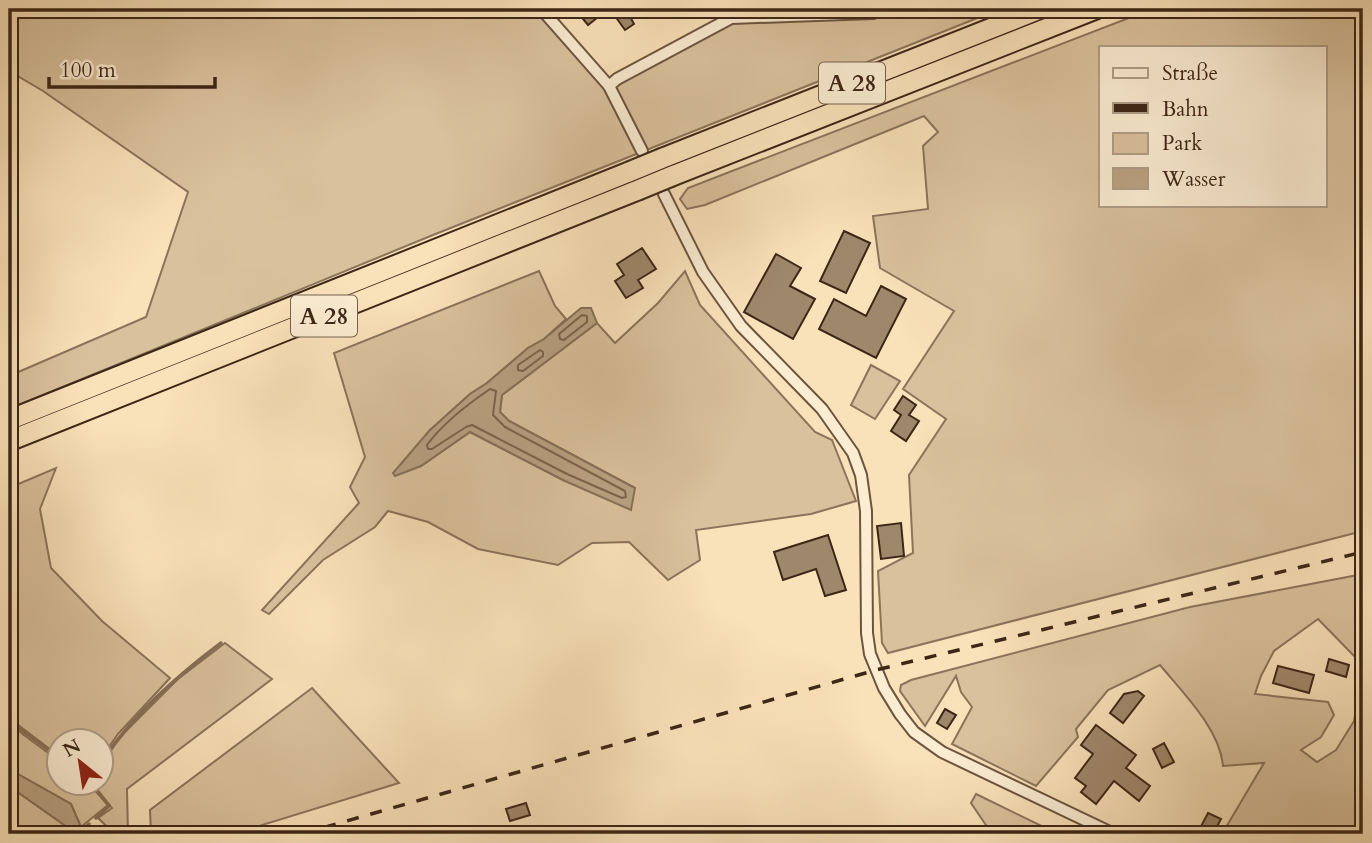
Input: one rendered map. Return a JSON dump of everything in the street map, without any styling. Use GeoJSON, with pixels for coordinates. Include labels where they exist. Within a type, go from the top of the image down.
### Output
{"type":"FeatureCollection","features":[{"type":"Feature","properties":{"kind":"highway","name":"A 28"},"geometry":{"type":"LineString","coordinates":[[9,441],[634,181],[663,158],[1040,9]]}},
{"type":"Feature","properties":{"kind":"highway","name":"A 28"},"geometry":{"type":"LineString","coordinates":[[9,420],[634,181],[668,185],[1096,9]]}},
{"type":"Feature","properties":{"kind":"street"},"geometry":{"type":"LineString","coordinates":[[609,86],[617,79],[732,18],[873,13],[882,9]]}},
{"type":"Feature","properties":{"kind":"street"},"geometry":{"type":"LineString","coordinates":[[543,11],[609,86],[642,151]]}},
{"type":"Feature","properties":{"kind":"street"},"geometry":{"type":"LineString","coordinates":[[668,185],[704,272],[741,326],[822,409],[853,453],[861,475],[866,511],[867,633],[870,654],[884,688],[900,714],[914,732],[942,752],[1114,834]]}},
{"type":"Feature","properties":{"kind":"green space"},"geometry":{"type":"Polygon","coordinates":[[[9,9],[559,9],[550,18],[609,86],[731,18],[734,9],[1000,9],[433,235],[9,409],[9,376],[146,317],[188,192],[43,91],[9,71],[9,9]]]}},
{"type":"Feature","properties":{"kind":"green space"},"geometry":{"type":"Polygon","coordinates":[[[1152,9],[1363,9],[1363,531],[888,653],[882,643],[878,571],[913,553],[909,475],[946,419],[903,389],[954,311],[880,268],[873,216],[928,209],[923,146],[938,132],[924,116],[705,205],[687,209],[680,199],[688,188],[1152,9]]]}},
{"type":"Feature","properties":{"kind":"green space"},"geometry":{"type":"Polygon","coordinates":[[[539,271],[555,306],[566,319],[544,339],[528,348],[470,394],[429,431],[419,445],[421,466],[470,432],[565,481],[635,488],[509,421],[500,412],[502,395],[597,323],[615,343],[658,303],[685,271],[700,305],[815,432],[832,440],[856,501],[811,514],[696,530],[700,560],[668,580],[629,542],[592,543],[558,565],[478,549],[428,522],[388,511],[375,527],[323,560],[269,614],[262,610],[359,503],[350,487],[365,457],[334,353],[539,271]]]}},
{"type":"Feature","properties":{"kind":"green space"},"geometry":{"type":"Polygon","coordinates":[[[871,365],[900,381],[875,419],[851,405],[871,365]]]}},
{"type":"Feature","properties":{"kind":"green space"},"geometry":{"type":"Polygon","coordinates":[[[56,468],[40,509],[51,568],[102,621],[170,678],[116,737],[116,728],[46,728],[46,746],[9,718],[9,488],[56,468]]]}},
{"type":"Feature","properties":{"kind":"green space"},"geometry":{"type":"Polygon","coordinates":[[[1363,574],[1363,834],[1222,834],[1264,763],[1223,766],[1208,725],[1160,665],[1108,690],[1076,729],[1078,737],[1036,786],[952,744],[972,707],[961,692],[956,676],[925,726],[900,691],[901,685],[911,680],[1190,607],[1363,574]],[[1318,619],[1274,651],[1261,676],[1255,694],[1328,702],[1334,715],[1321,737],[1301,750],[1317,762],[1336,750],[1354,721],[1362,674],[1359,661],[1318,619]]]}},
{"type":"Feature","properties":{"kind":"green space"},"geometry":{"type":"Polygon","coordinates":[[[225,643],[272,679],[127,789],[128,834],[115,834],[98,818],[112,808],[104,798],[116,798],[116,743],[178,679],[225,643]]]}},
{"type":"Feature","properties":{"kind":"green space"},"geometry":{"type":"Polygon","coordinates":[[[312,688],[399,783],[233,834],[151,834],[150,810],[312,688]]]}},
{"type":"Feature","properties":{"kind":"green space"},"geometry":{"type":"Polygon","coordinates":[[[9,724],[46,751],[46,790],[9,769],[9,724]]]}},
{"type":"Feature","properties":{"kind":"green space"},"geometry":{"type":"Polygon","coordinates":[[[9,786],[77,834],[9,834],[9,786]]]}},
{"type":"Feature","properties":{"kind":"green space"},"geometry":{"type":"Polygon","coordinates":[[[976,794],[1058,834],[992,834],[971,803],[976,794]]]}},
{"type":"Feature","properties":{"kind":"green space"},"geometry":{"type":"Polygon","coordinates":[[[60,798],[102,798],[108,805],[81,827],[71,804],[60,798]]]}},
{"type":"Feature","properties":{"kind":"water"},"geometry":{"type":"Polygon","coordinates":[[[581,308],[591,308],[597,323],[502,395],[500,412],[509,421],[635,488],[631,510],[565,481],[470,432],[421,466],[395,476],[393,473],[429,431],[470,394],[581,308]]]}},
{"type":"Feature","properties":{"kind":"water"},"geometry":{"type":"Polygon","coordinates":[[[9,769],[46,790],[46,798],[60,798],[71,804],[84,834],[77,834],[9,786],[9,769]]]}},
{"type":"Feature","properties":{"kind":"building"},"geometry":{"type":"Polygon","coordinates":[[[575,9],[608,9],[588,25],[575,9]]]}},
{"type":"Feature","properties":{"kind":"building"},"geometry":{"type":"Polygon","coordinates":[[[610,9],[626,9],[634,24],[625,30],[610,9]]]}},
{"type":"Feature","properties":{"kind":"building"},"geometry":{"type":"Polygon","coordinates":[[[844,231],[870,243],[846,293],[820,281],[844,231]]]}},
{"type":"Feature","properties":{"kind":"building"},"geometry":{"type":"Polygon","coordinates":[[[642,248],[656,269],[638,280],[643,288],[626,298],[615,281],[624,275],[617,264],[642,248]]]}},
{"type":"Feature","properties":{"kind":"building"},"geometry":{"type":"Polygon","coordinates":[[[776,254],[801,268],[790,286],[815,299],[793,339],[744,312],[776,254]]]}},
{"type":"Feature","properties":{"kind":"building"},"geometry":{"type":"Polygon","coordinates":[[[881,286],[906,299],[876,358],[819,329],[834,299],[866,316],[881,286]]]}},
{"type":"Feature","properties":{"kind":"building"},"geometry":{"type":"Polygon","coordinates":[[[903,396],[916,405],[909,415],[919,421],[906,441],[891,431],[901,415],[894,410],[903,396]]]}},
{"type":"Feature","properties":{"kind":"building"},"geometry":{"type":"Polygon","coordinates":[[[901,523],[904,556],[881,559],[877,526],[901,523]]]}},
{"type":"Feature","properties":{"kind":"building"},"geometry":{"type":"Polygon","coordinates":[[[828,535],[846,590],[825,596],[816,569],[783,580],[774,552],[828,535]]]}},
{"type":"Feature","properties":{"kind":"building"},"geometry":{"type":"Polygon","coordinates":[[[1329,659],[1349,665],[1346,677],[1326,671],[1329,659]]]}},
{"type":"Feature","properties":{"kind":"building"},"geometry":{"type":"Polygon","coordinates":[[[1278,666],[1314,675],[1309,693],[1273,683],[1278,666]]]}},
{"type":"Feature","properties":{"kind":"building"},"geometry":{"type":"Polygon","coordinates":[[[1138,691],[1144,696],[1123,723],[1110,713],[1124,694],[1138,691]]]}},
{"type":"Feature","properties":{"kind":"building"},"geometry":{"type":"Polygon","coordinates":[[[945,709],[956,715],[947,729],[937,723],[945,709]]]}},
{"type":"Feature","properties":{"kind":"building"},"geometry":{"type":"Polygon","coordinates":[[[1096,725],[1136,755],[1126,768],[1150,786],[1139,801],[1114,781],[1096,804],[1081,792],[1086,786],[1075,778],[1093,754],[1081,745],[1096,725]]]}},
{"type":"Feature","properties":{"kind":"building"},"geometry":{"type":"Polygon","coordinates":[[[1164,743],[1174,762],[1162,768],[1153,749],[1164,743]]]}},
{"type":"Feature","properties":{"kind":"building"},"geometry":{"type":"Polygon","coordinates":[[[526,803],[530,815],[510,821],[506,809],[526,803]]]}},
{"type":"Feature","properties":{"kind":"building"},"geometry":{"type":"Polygon","coordinates":[[[1208,813],[1221,819],[1213,834],[1197,834],[1208,813]]]}},
{"type":"Feature","properties":{"kind":"waterway"},"geometry":{"type":"LineString","coordinates":[[1363,423],[1358,437],[1363,439]]}},
{"type":"Feature","properties":{"kind":"waterway"},"geometry":{"type":"LineString","coordinates":[[116,742],[157,697],[221,643]]}},
{"type":"Feature","properties":{"kind":"waterway"},"geometry":{"type":"LineString","coordinates":[[9,721],[46,748]]}},
{"type":"Feature","properties":{"kind":"waterway"},"geometry":{"type":"LineString","coordinates":[[96,818],[109,806],[103,798]]}},
{"type":"Feature","properties":{"kind":"waterway"},"geometry":{"type":"LineString","coordinates":[[80,833],[89,824]]}},
{"type":"Feature","properties":{"kind":"railway"},"geometry":{"type":"LineString","coordinates":[[301,834],[876,670],[1363,552]]}}]}
